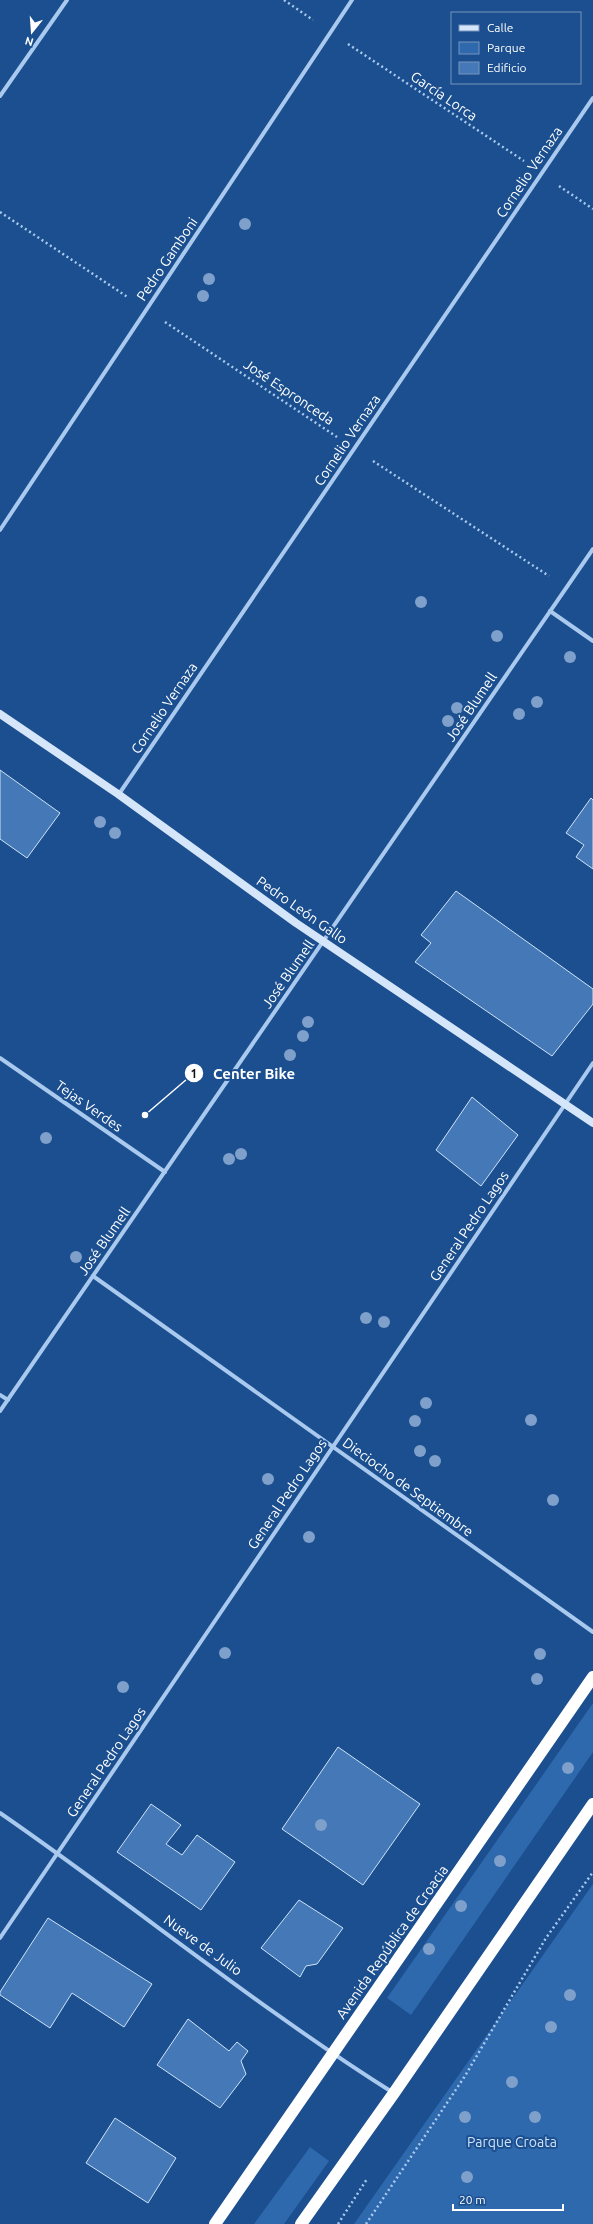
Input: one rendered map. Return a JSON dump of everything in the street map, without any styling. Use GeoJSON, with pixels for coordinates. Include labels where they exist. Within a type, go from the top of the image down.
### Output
{"type":"FeatureCollection","features":[{"type":"Feature","properties":{"kind":"highway","name":"Avenida República de Croacia"},"geometry":{"type":"LineString","coordinates":[[215,2224],[593,1677]]}},
{"type":"Feature","properties":{"kind":"highway"},"geometry":{"type":"LineString","coordinates":[[301,2224],[394,2094],[593,1804]]}},
{"type":"Feature","properties":{"kind":"street"},"geometry":{"type":"LineString","coordinates":[[0,96],[67,0]]}},
{"type":"Feature","properties":{"kind":"street","name":"Pedro Gamboni"},"geometry":{"type":"LineString","coordinates":[[0,530],[352,0]]}},
{"type":"Feature","properties":{"kind":"street","name":"Cornelio Vernaza"},"geometry":{"type":"LineString","coordinates":[[118,794],[593,98]]}},
{"type":"Feature","properties":{"kind":"street","name":"José Blumell"},"geometry":{"type":"LineString","coordinates":[[0,1411],[593,549]]}},
{"type":"Feature","properties":{"kind":"street"},"geometry":{"type":"LineString","coordinates":[[550,611],[593,641]]}},
{"type":"Feature","properties":{"kind":"street","name":"Pedro León Gallo"},"geometry":{"type":"LineString","coordinates":[[0,714],[118,794],[324,941],[593,1123]]}},
{"type":"Feature","properties":{"kind":"street","name":"Tejas Verdes"},"geometry":{"type":"LineString","coordinates":[[0,1058],[165,1172]]}},
{"type":"Feature","properties":{"kind":"street","name":"General Pedro Lagos"},"geometry":{"type":"LineString","coordinates":[[0,1938],[593,1063]]}},
{"type":"Feature","properties":{"kind":"street","name":"Dieciocho de Septiembre"},"geometry":{"type":"LineString","coordinates":[[93,1276],[593,1632]]}},
{"type":"Feature","properties":{"kind":"street"},"geometry":{"type":"LineString","coordinates":[[0,1395],[8,1400]]}},
{"type":"Feature","properties":{"kind":"street","name":"Nueve de Julio"},"geometry":{"type":"LineString","coordinates":[[0,1813],[58,1852],[333,2055],[394,2094]]}},
{"type":"Feature","properties":{"kind":"path","name":"García Lorca"},"geometry":{"type":"LineString","coordinates":[[284,0],[542,173],[593,210]]}},
{"type":"Feature","properties":{"kind":"path","name":"José Espronceda"},"geometry":{"type":"LineString","coordinates":[[0,212],[354,449],[566,588]]}},
{"type":"Feature","properties":{"kind":"path"},"geometry":{"type":"LineString","coordinates":[[366,2224],[465,2076],[546,1938],[593,1872]]}},
{"type":"Feature","properties":{"kind":"green space"},"geometry":{"type":"Polygon","coordinates":[[[593,1703],[593,1752],[411,2015],[387,1998],[593,1703]]]}},
{"type":"Feature","properties":{"kind":"green space","name":"Parque Croata"},"geometry":{"type":"Polygon","coordinates":[[[593,1884],[593,2224],[354,2224],[593,1884]]]}},
{"type":"Feature","properties":{"kind":"green space"},"geometry":{"type":"Polygon","coordinates":[[[310,2147],[329,2161],[284,2224],[254,2224],[310,2147]]]}},
{"type":"Feature","properties":{"kind":"building"},"geometry":{"type":"Polygon","coordinates":[[[0,770],[60,813],[27,858],[0,839],[0,770]]]}},
{"type":"Feature","properties":{"kind":"building"},"geometry":{"type":"Polygon","coordinates":[[[591,798],[593,800],[593,869],[576,857],[584,845],[566,833],[591,798]]]}},
{"type":"Feature","properties":{"kind":"building"},"geometry":{"type":"Polygon","coordinates":[[[456,891],[593,989],[593,1004],[552,1056],[415,962],[431,943],[421,935],[456,891]]]}},
{"type":"Feature","properties":{"kind":"building"},"geometry":{"type":"Polygon","coordinates":[[[472,1097],[518,1135],[481,1186],[436,1150],[472,1097]]]}},
{"type":"Feature","properties":{"kind":"building"},"geometry":{"type":"Polygon","coordinates":[[[338,1747],[420,1804],[363,1885],[282,1829],[338,1747]]]}},
{"type":"Feature","properties":{"kind":"building"},"geometry":{"type":"Polygon","coordinates":[[[151,1804],[181,1825],[166,1844],[182,1855],[197,1835],[235,1862],[201,1910],[117,1852],[151,1804]]]}},
{"type":"Feature","properties":{"kind":"building"},"geometry":{"type":"Polygon","coordinates":[[[299,1900],[343,1928],[317,1964],[306,1966],[300,1977],[261,1948],[299,1900]]]}},
{"type":"Feature","properties":{"kind":"building"},"geometry":{"type":"Polygon","coordinates":[[[48,1918],[152,1984],[124,2027],[72,1993],[50,2028],[0,1995],[0,1992],[48,1918]]]}},
{"type":"Feature","properties":{"kind":"building"},"geometry":{"type":"Polygon","coordinates":[[[188,2019],[229,2051],[237,2042],[248,2051],[241,2061],[246,2074],[220,2108],[157,2065],[188,2019]]]}},
{"type":"Feature","properties":{"kind":"building"},"geometry":{"type":"Polygon","coordinates":[[[115,2118],[176,2158],[148,2203],[86,2163],[115,2118]]]}},
{"type":"Feature","properties":{"kind":"place","name":"Center Bike"},"geometry":{"type":"Point","coordinates":[145,1115]}}]}
